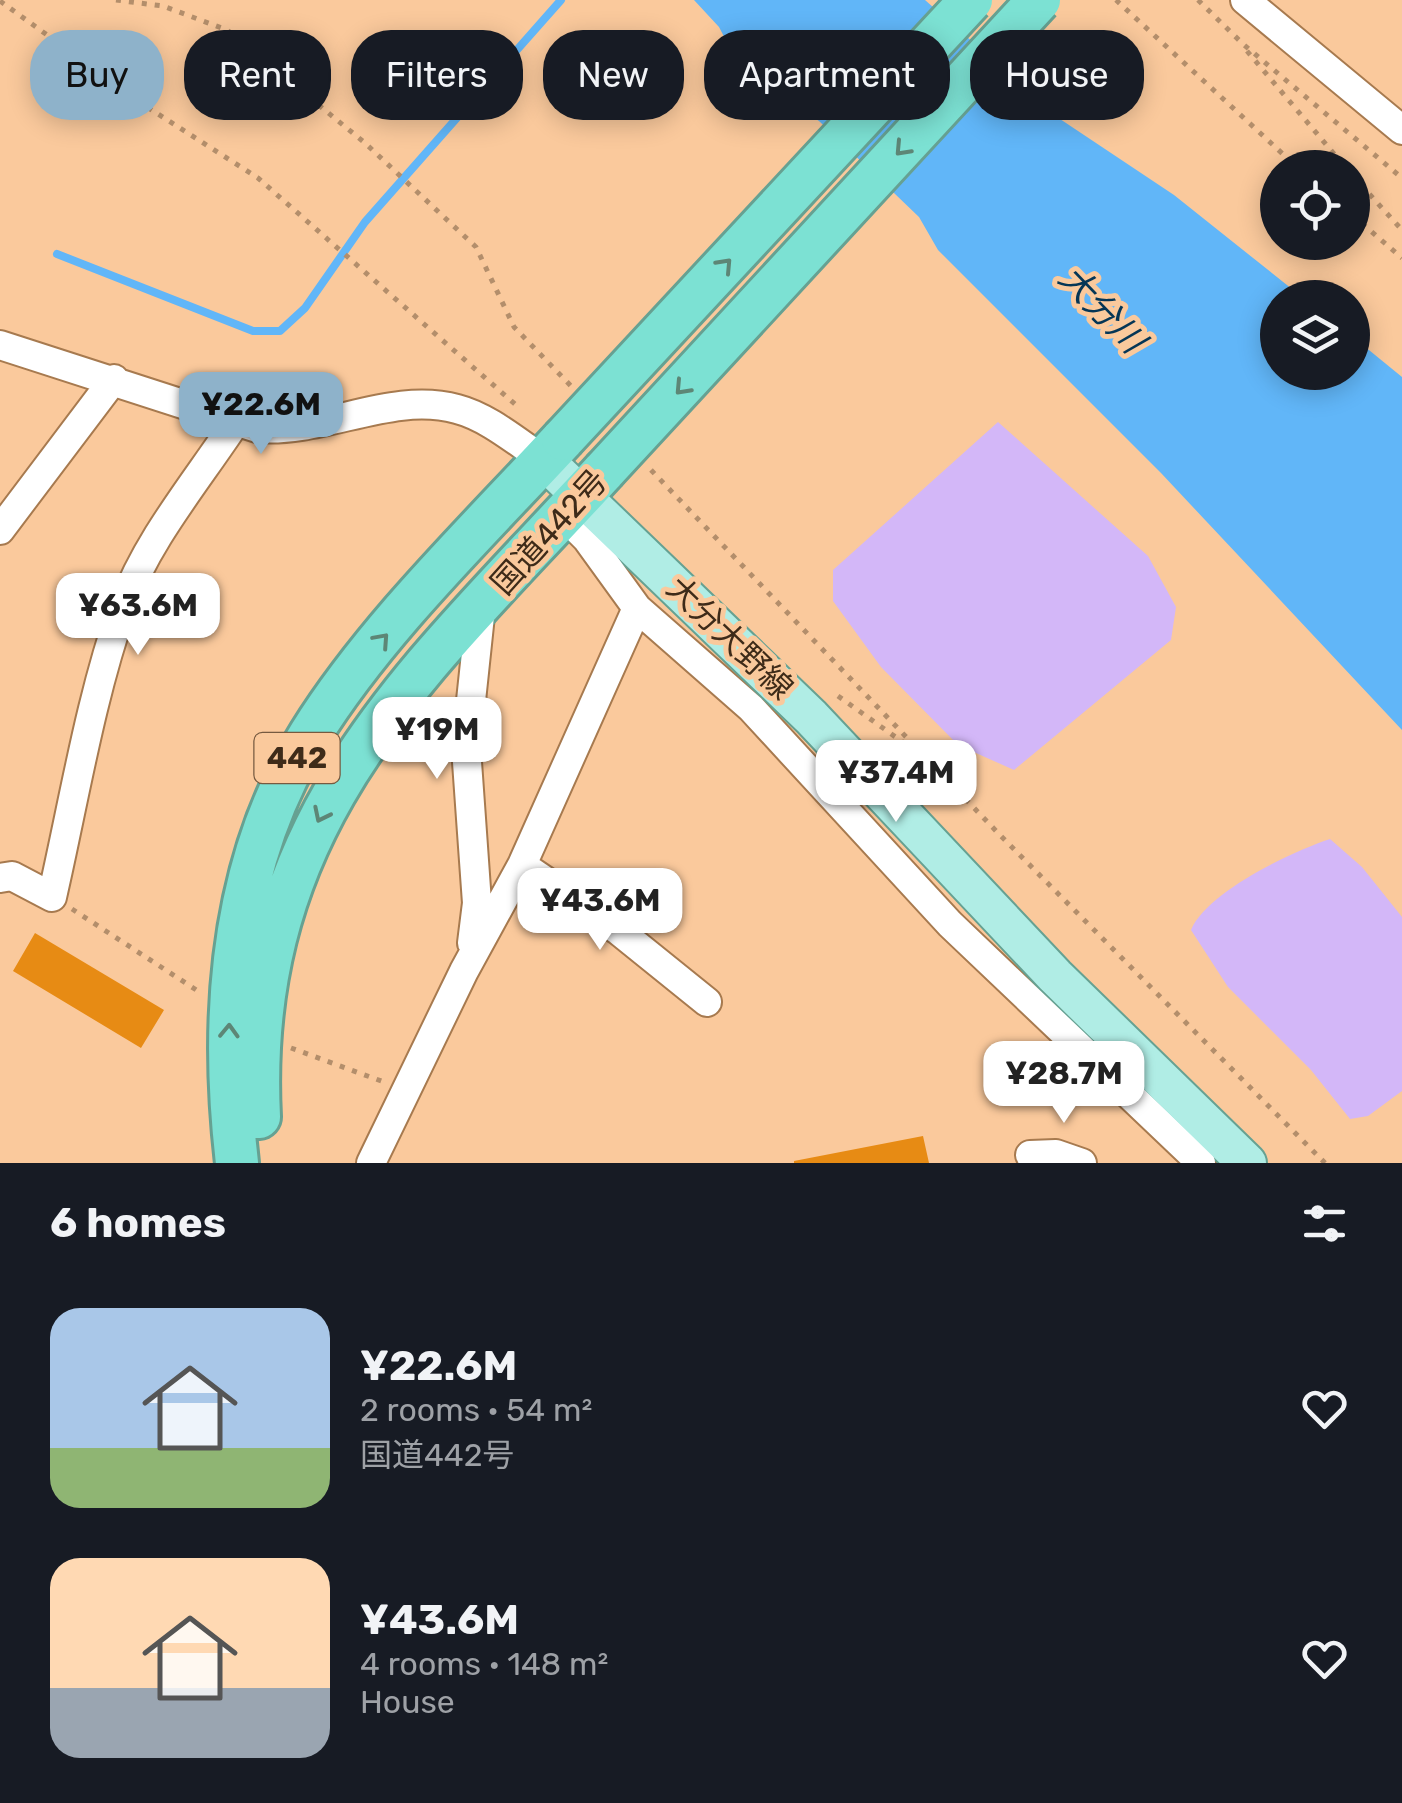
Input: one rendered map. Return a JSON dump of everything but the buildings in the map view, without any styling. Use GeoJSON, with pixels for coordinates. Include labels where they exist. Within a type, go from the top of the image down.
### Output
{"type":"FeatureCollection","features":[{"type":"Feature","properties":{"kind":"highway","name":"国道442号"},"geometry":{"type":"LineString","coordinates":[[237,1163],[228,1054],[232,967],[248,885],[279,798],[308,738],[351,677],[553,449],[972,0]]}},
{"type":"Feature","properties":{"kind":"highway","name":"国道442号"},"geometry":{"type":"LineString","coordinates":[[264,1163],[258,1043],[264,987],[290,886],[327,802],[367,738],[481,606],[1040,0]]}},
{"type":"Feature","properties":{"kind":"main road","name":"大分大野線"},"geometry":{"type":"LineString","coordinates":[[553,449],[584,494],[811,717],[1055,976],[1247,1163]]}},
{"type":"Feature","properties":{"kind":"street"},"geometry":{"type":"LineString","coordinates":[[1245,0],[1402,130]]}},
{"type":"Feature","properties":{"kind":"street"},"geometry":{"type":"LineString","coordinates":[[0,346],[114,379],[235,424],[301,428],[406,406],[447,407],[553,449]]}},
{"type":"Feature","properties":{"kind":"street"},"geometry":{"type":"LineString","coordinates":[[0,530],[114,379]]}},
{"type":"Feature","properties":{"kind":"street"},"geometry":{"type":"LineString","coordinates":[[0,877],[12,876],[52,897],[93,712],[124,606],[146,558],[235,424]]}},
{"type":"Feature","properties":{"kind":"street"},"geometry":{"type":"LineString","coordinates":[[584,494],[587,539],[637,608],[751,708],[950,924],[1201,1163]]}},
{"type":"Feature","properties":{"kind":"street"},"geometry":{"type":"LineString","coordinates":[[464,970],[478,903],[466,748],[481,606]]}},
{"type":"Feature","properties":{"kind":"street"},"geometry":{"type":"LineString","coordinates":[[371,1163],[464,970],[522,865],[637,608]]}},
{"type":"Feature","properties":{"kind":"street"},"geometry":{"type":"LineString","coordinates":[[522,865],[619,931],[707,1002]]}},
{"type":"Feature","properties":{"kind":"street"},"geometry":{"type":"LineString","coordinates":[[1030,1155],[1056,1154],[1082,1163]]}},
{"type":"Feature","properties":{"kind":"path"},"geometry":{"type":"LineString","coordinates":[[116,0],[163,6],[227,30],[365,143],[476,247],[514,327],[580,396]]}},
{"type":"Feature","properties":{"kind":"path"},"geometry":{"type":"LineString","coordinates":[[1116,0],[1278,150]]}},
{"type":"Feature","properties":{"kind":"path"},"geometry":{"type":"LineString","coordinates":[[1198,0],[1242,44],[1402,178]]}},
{"type":"Feature","properties":{"kind":"path"},"geometry":{"type":"LineString","coordinates":[[0,1],[147,107],[258,178],[518,406]]}},
{"type":"Feature","properties":{"kind":"path"},"geometry":{"type":"LineString","coordinates":[[1242,44],[1265,78],[1330,150]]}},
{"type":"Feature","properties":{"kind":"path"},"geometry":{"type":"LineString","coordinates":[[1370,195],[1402,230]]}},
{"type":"Feature","properties":{"kind":"path"},"geometry":{"type":"LineString","coordinates":[[1370,230],[1402,258]]}},
{"type":"Feature","properties":{"kind":"path"},"geometry":{"type":"LineString","coordinates":[[647,466],[998,834],[1324,1163]]}},
{"type":"Feature","properties":{"kind":"shaded area"},"geometry":{"type":"Polygon","coordinates":[[[998,422],[1148,556],[1176,607],[1171,640],[1014,770],[958,745],[881,667],[833,601],[833,570],[998,422]]]}},
{"type":"Feature","properties":{"kind":"shaded area"},"geometry":{"type":"Polygon","coordinates":[[[1330,839],[1362,867],[1402,917],[1402,1091],[1368,1116],[1350,1119],[1311,1070],[1228,987],[1191,930],[1200,916],[1232,888],[1273,863],[1330,839]]]}},
{"type":"Feature","properties":{"kind":"water","name":"大分川"},"geometry":{"type":"Polygon","coordinates":[[[694,0],[925,0],[970,40],[970,120],[1062,120],[1174,195],[1281,280],[1260,280],[1260,390],[1370,390],[1370,351],[1402,377],[1402,730],[1161,473],[938,250],[919,217],[817,120],[950,120],[950,30],[719,27],[694,0]]]}},
{"type":"Feature","properties":{"kind":"waterway"},"geometry":{"type":"LineString","coordinates":[[57,254],[253,331],[280,331],[305,308],[365,222],[561,0]]}}]}
